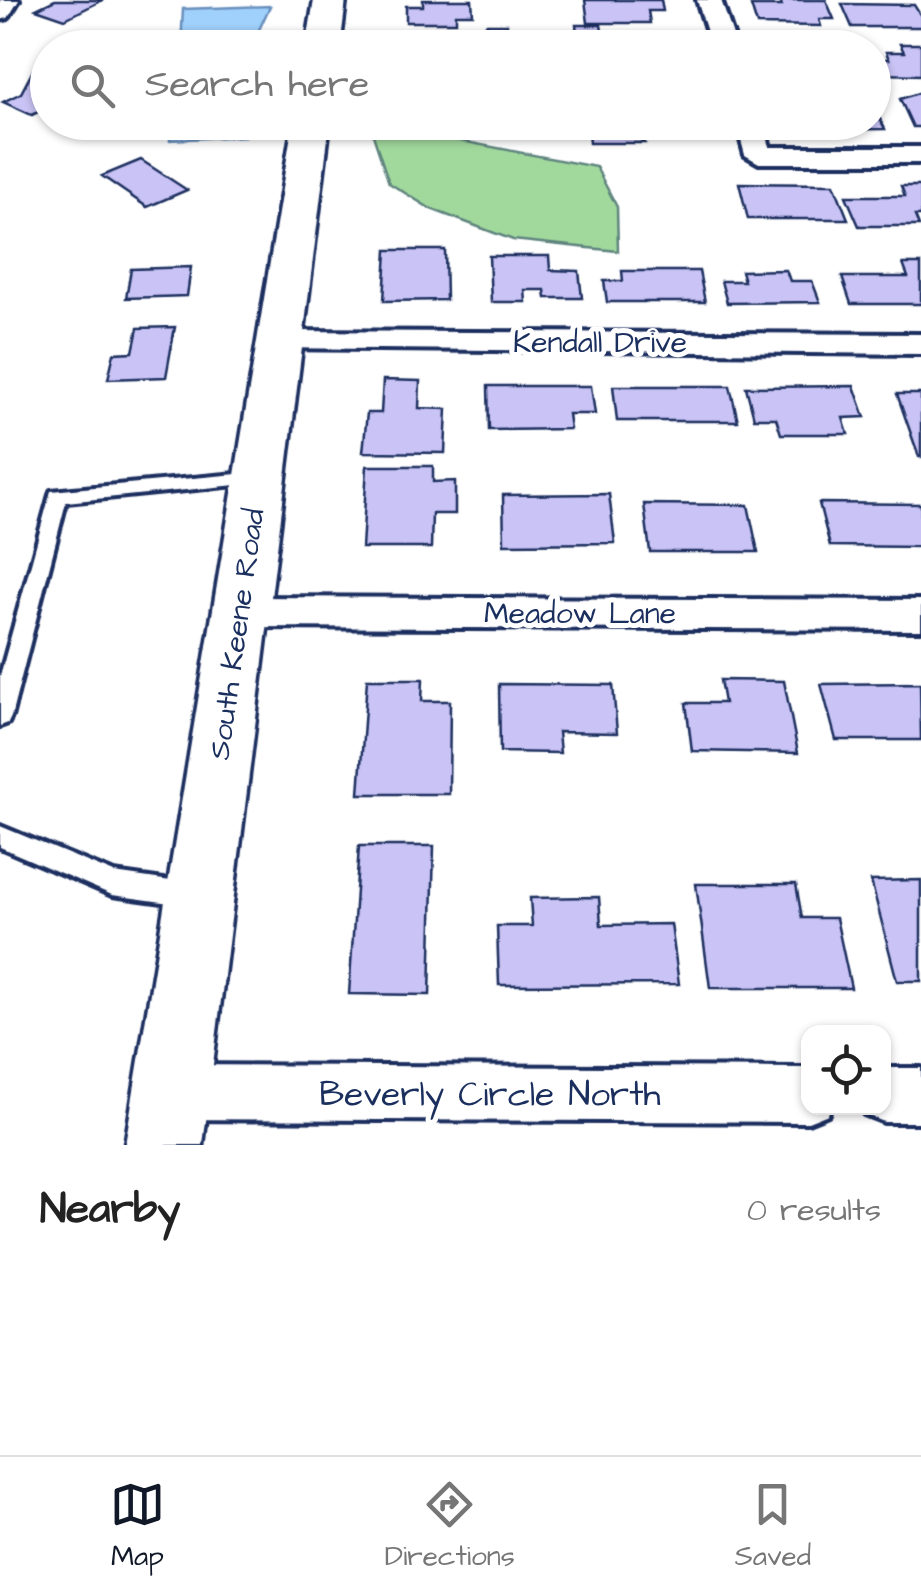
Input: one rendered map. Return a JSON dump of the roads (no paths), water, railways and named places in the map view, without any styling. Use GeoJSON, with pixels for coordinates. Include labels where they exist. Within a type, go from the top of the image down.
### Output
{"type":"FeatureCollection","features":[{"type":"Feature","properties":{"kind":"main road"},"geometry":{"type":"LineString","coordinates":[[326,30],[330,0]]}},
{"type":"Feature","properties":{"kind":"main road","name":"South Keene Road"},"geometry":{"type":"LineString","coordinates":[[167,1118],[309,140]]}},
{"type":"Feature","properties":{"kind":"street"},"geometry":{"type":"LineString","coordinates":[[0,13],[7,0]]}},
{"type":"Feature","properties":{"kind":"street"},"geometry":{"type":"LineString","coordinates":[[709,0],[718,30]]}},
{"type":"Feature","properties":{"kind":"street"},"geometry":{"type":"LineString","coordinates":[[754,140],[759,155],[921,155]]}},
{"type":"Feature","properties":{"kind":"street","name":"Kendall Drive"},"geometry":{"type":"LineString","coordinates":[[280,341],[921,344]]}},
{"type":"Feature","properties":{"kind":"street","name":"Meadow Lane"},"geometry":{"type":"LineString","coordinates":[[240,612],[921,615]]}},
{"type":"Feature","properties":{"kind":"street","name":"Beverly Circle North"},"geometry":{"type":"LineString","coordinates":[[167,1118],[801,1095]]}},
{"type":"Feature","properties":{"kind":"street"},"geometry":{"type":"LineString","coordinates":[[891,1095],[921,1095]]}},
{"type":"Feature","properties":{"kind":"lane"},"geometry":{"type":"LineString","coordinates":[[0,716],[58,496],[259,478]]}},
{"type":"Feature","properties":{"kind":"lane"},"geometry":{"type":"LineString","coordinates":[[0,836],[112,884],[199,896]]}},
{"type":"Feature","properties":{"kind":"water"},"geometry":{"type":"Polygon","coordinates":[[[270,6],[259,30],[182,30],[183,9],[270,6]]]}}]}
